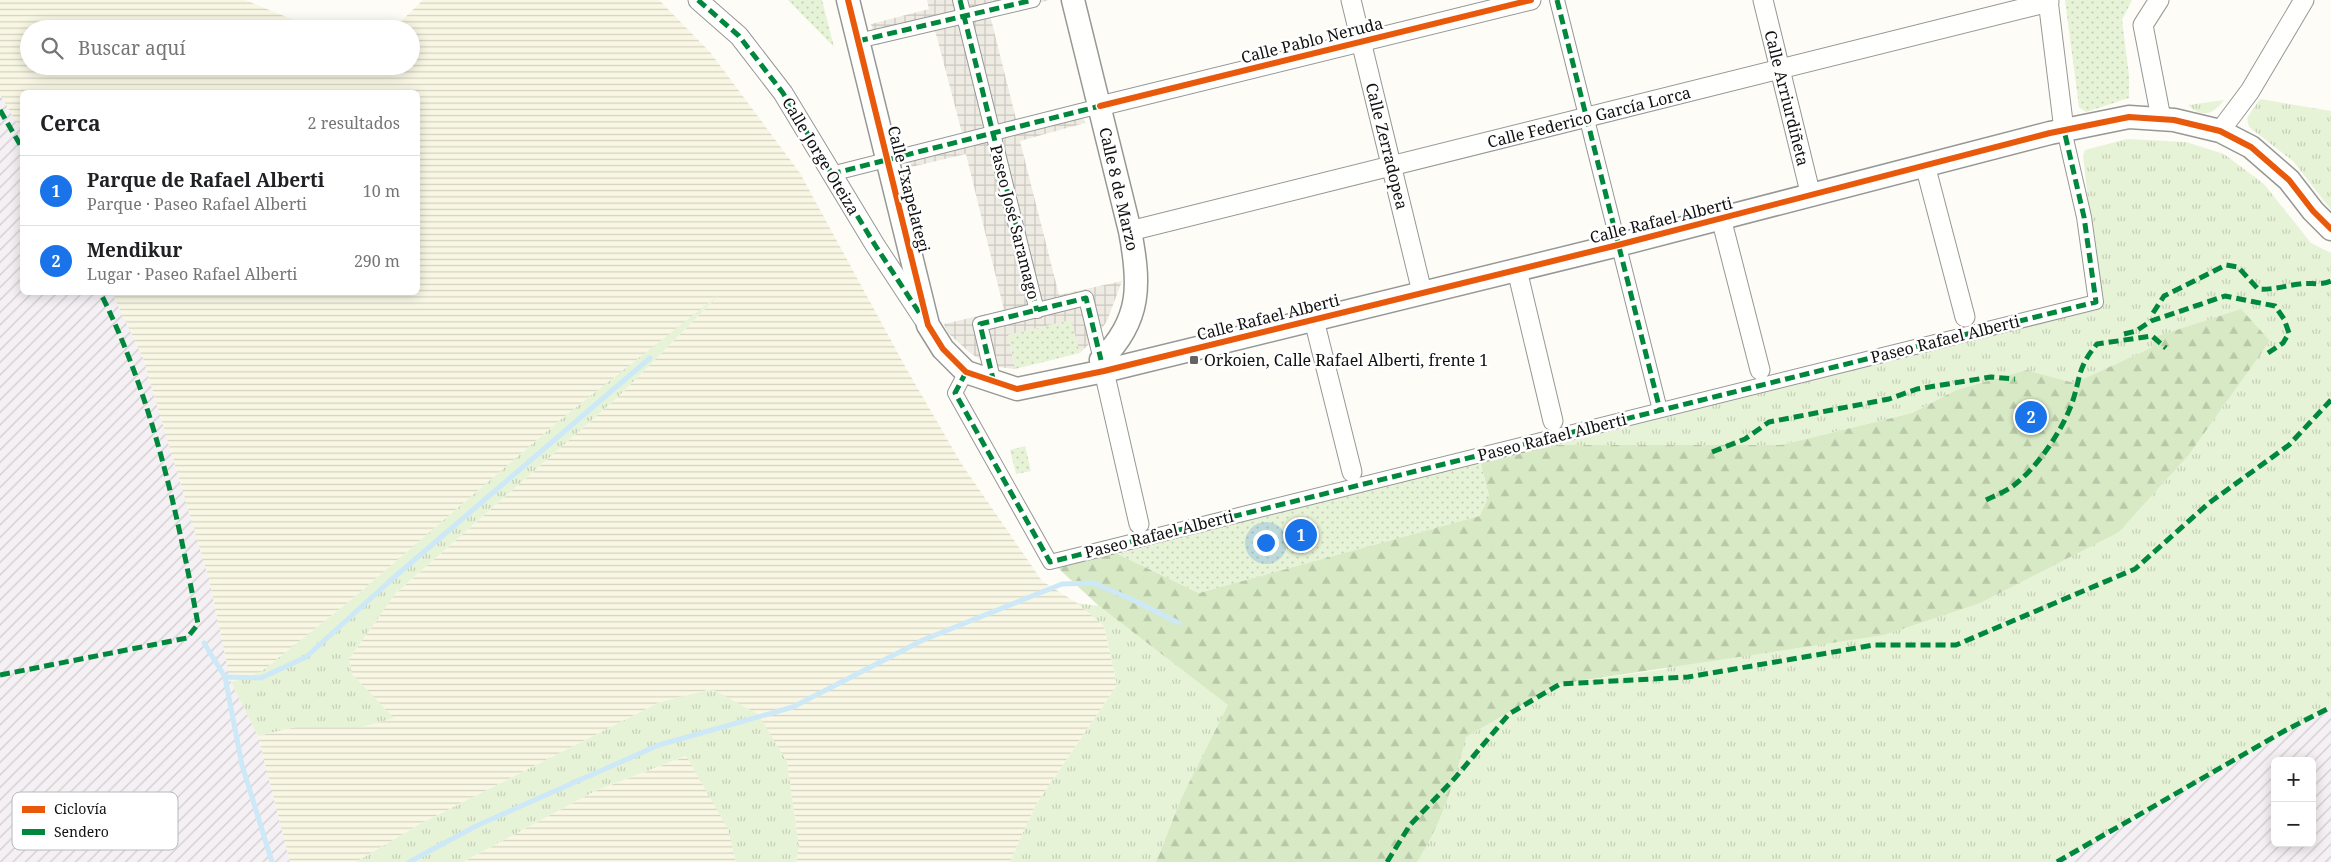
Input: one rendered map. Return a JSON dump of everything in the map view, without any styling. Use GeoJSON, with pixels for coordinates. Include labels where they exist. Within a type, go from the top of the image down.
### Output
{"type":"FeatureCollection","features":[{"type":"Feature","properties":{"kind":"street","name":"Calle Jorge Oteiza"},"geometry":{"type":"LineString","coordinates":[[698,0],[739,36],[778,86],[831,174],[928,325]]}},
{"type":"Feature","properties":{"kind":"street","name":"Calle Txapelategi"},"geometry":{"type":"LineString","coordinates":[[848,0],[928,325],[943,349],[966,372]]}},
{"type":"Feature","properties":{"kind":"street","name":"Paseo José Saramago"},"geometry":{"type":"LineString","coordinates":[[960,0],[1037,311]]}},
{"type":"Feature","properties":{"kind":"street"},"geometry":{"type":"LineString","coordinates":[[858,41],[1033,0]]}},
{"type":"Feature","properties":{"kind":"street","name":"Calle 8 de Marzo"},"geometry":{"type":"LineString","coordinates":[[1072,0],[1100,106],[1137,268],[1137,298],[1121,335],[1102,365]]}},
{"type":"Feature","properties":{"kind":"street","name":"Calle Zerradopea"},"geometry":{"type":"LineString","coordinates":[[1351,0],[1422,292]]}},
{"type":"Feature","properties":{"kind":"street","name":"Calle Pablo Neruda"},"geometry":{"type":"LineString","coordinates":[[1100,106],[1531,0]]}},
{"type":"Feature","properties":{"kind":"street"},"geometry":{"type":"LineString","coordinates":[[1557,0],[1660,410]]}},
{"type":"Feature","properties":{"kind":"street","name":"Calle Arriurdiñeta"},"geometry":{"type":"LineString","coordinates":[[1763,0],[1811,196]]}},
{"type":"Feature","properties":{"kind":"street"},"geometry":{"type":"LineString","coordinates":[[2159,0],[2143,26],[2161,118]]}},
{"type":"Feature","properties":{"kind":"street"},"geometry":{"type":"LineString","coordinates":[[2220,132],[2250,91],[2304,0]]}},
{"type":"Feature","properties":{"kind":"street"},"geometry":{"type":"LineString","coordinates":[[2048,1],[2064,130]]}},
{"type":"Feature","properties":{"kind":"street","name":"Calle Federico García Lorca"},"geometry":{"type":"LineString","coordinates":[[1130,231],[1586,119],[2048,1]]}},
{"type":"Feature","properties":{"kind":"street","name":"Paseo José Saramago"},"geometry":{"type":"LineString","coordinates":[[831,174],[1100,106]]}},
{"type":"Feature","properties":{"kind":"street","name":"Calle Rafael Alberti"},"geometry":{"type":"LineString","coordinates":[[966,372],[1016,389],[1102,365],[1314,320],[1422,292],[1618,246],[2064,130],[2129,117],[2161,118],[2220,132],[2261,154],[2289,180],[2313,211],[2331,229]]}},
{"type":"Feature","properties":{"kind":"street","name":"Paseo Rafael Alberti"},"geometry":{"type":"LineString","coordinates":[[966,372],[954,393],[1050,562],[2096,302],[2084,217],[2064,130]]}},
{"type":"Feature","properties":{"kind":"street"},"geometry":{"type":"LineString","coordinates":[[1924,166],[1965,317]]}},
{"type":"Feature","properties":{"kind":"street","name":"Calle Rafael Alberti"},"geometry":{"type":"LineString","coordinates":[[1721,218],[1760,370]]}},
{"type":"Feature","properties":{"kind":"street"},"geometry":{"type":"LineString","coordinates":[[1517,270],[1554,421]]}},
{"type":"Feature","properties":{"kind":"street","name":"Paseo José Saramago"},"geometry":{"type":"LineString","coordinates":[[994,383],[980,324],[1086,298],[1102,365]]}},
{"type":"Feature","properties":{"kind":"street","name":"Calle Rafael Alberti"},"geometry":{"type":"LineString","coordinates":[[1314,320],[1352,472]]}},
{"type":"Feature","properties":{"kind":"street"},"geometry":{"type":"LineString","coordinates":[[1102,365],[1139,524]]}},
{"type":"Feature","properties":{"kind":"shaded area"},"geometry":{"type":"Polygon","coordinates":[[[0,0],[245,0],[294,20],[20,20],[20,75],[420,75],[420,20],[402,20],[423,0],[659,0],[710,52],[800,173],[906,368],[961,463],[1042,581],[1077,603],[1104,626],[1117,685],[1035,806],[1010,862],[796,862],[799,847],[787,762],[712,689],[660,702],[418,825],[356,862],[290,862],[258,736],[295,727],[362,727],[393,718],[352,674],[349,659],[395,594],[619,396],[716,298],[560,420],[352,599],[261,672],[231,682],[209,579],[143,358],[113,295],[420,295],[420,90],[20,90],[20,129],[0,94],[0,0]]]}},
{"type":"Feature","properties":{"kind":"shaded area"},"geometry":{"type":"Polygon","coordinates":[[[927,0],[1050,0],[990,15],[1016,119],[1079,105],[1085,123],[1020,141],[1059,295],[1122,281],[1107,321],[1096,337],[1080,353],[1071,320],[1008,335],[1015,369],[990,366],[969,352],[948,333],[944,324],[1004,310],[966,154],[907,168],[902,148],[962,133],[935,30],[877,45],[871,24],[929,9],[927,0]]]}},
{"type":"Feature","properties":{"kind":"shaded area"},"geometry":{"type":"Polygon","coordinates":[[[0,94],[20,129],[20,295],[113,295],[143,358],[209,579],[231,682],[258,736],[290,862],[0,862],[0,94]]]}},
{"type":"Feature","properties":{"kind":"shaded area"},"geometry":{"type":"Polygon","coordinates":[[[2331,708],[2331,862],[2058,862],[2331,708]]]}},
{"type":"Feature","properties":{"kind":"shaded area"},"geometry":{"type":"Polygon","coordinates":[[[687,756],[729,829],[736,862],[463,862],[595,791],[687,756]]]}},
{"type":"Feature","properties":{"kind":"green space"},"geometry":{"type":"Polygon","coordinates":[[[788,0],[822,0],[834,47],[788,0]]]}},
{"type":"Feature","properties":{"kind":"green space"},"geometry":{"type":"Polygon","coordinates":[[[2065,0],[2132,0],[2122,20],[2129,75],[2129,98],[2086,112],[2079,107],[2065,0]]]}},
{"type":"Feature","properties":{"kind":"green space"},"geometry":{"type":"Polygon","coordinates":[[[2260,99],[2331,111],[2331,210],[2293,161],[2249,127],[2247,118],[2260,99]]]}},
{"type":"Feature","properties":{"kind":"green space"},"geometry":{"type":"Polygon","coordinates":[[[2224,100],[2216,109],[2207,113],[2198,112],[2188,105],[2224,100]]]}},
{"type":"Feature","properties":{"kind":"green space"},"geometry":{"type":"Polygon","coordinates":[[[2127,139],[2186,142],[2224,154],[2264,184],[2311,243],[2331,253],[2331,708],[2058,862],[1417,862],[1424,850],[1466,737],[1560,684],[1666,669],[2119,532],[2188,456],[2270,341],[2152,348],[2074,383],[2027,370],[1956,390],[1912,413],[1781,445],[1547,445],[2101,309],[2083,156],[2085,150],[2127,139]]]}},
{"type":"Feature","properties":{"kind":"green space"},"geometry":{"type":"Polygon","coordinates":[[[720,294],[619,396],[396,593],[349,659],[352,674],[394,718],[362,727],[295,727],[258,736],[231,682],[261,672],[352,599],[560,420],[720,294]]]}},
{"type":"Feature","properties":{"kind":"green space"},"geometry":{"type":"Polygon","coordinates":[[[2241,309],[2270,341],[2188,456],[2119,532],[1980,603],[1884,635],[1559,684],[1466,737],[1440,818],[1417,862],[1156,862],[1181,799],[1228,705],[1099,606],[1058,568],[1116,553],[1199,593],[1262,575],[1489,496],[1480,461],[1547,445],[1781,445],[1912,413],[1956,390],[2027,370],[2074,383],[2151,348],[2155,337],[2241,309]]]}},
{"type":"Feature","properties":{"kind":"green space"},"geometry":{"type":"Polygon","coordinates":[[[1071,320],[1080,353],[1015,369],[1008,335],[1071,320]]]}},
{"type":"Feature","properties":{"kind":"green space"},"geometry":{"type":"Polygon","coordinates":[[[1025,446],[1031,471],[1016,474],[1010,450],[1025,446]]]}},
{"type":"Feature","properties":{"kind":"green space"},"geometry":{"type":"Polygon","coordinates":[[[1480,461],[1489,496],[1480,516],[1199,593],[1118,554],[1480,461]]]}},
{"type":"Feature","properties":{"kind":"green space"},"geometry":{"type":"Polygon","coordinates":[[[1077,603],[1099,606],[1229,705],[1181,799],[1156,862],[1010,862],[1035,806],[1117,685],[1104,626],[1077,603]]]}},
{"type":"Feature","properties":{"kind":"green space"},"geometry":{"type":"Polygon","coordinates":[[[712,689],[758,714],[787,762],[799,847],[796,862],[736,862],[728,829],[686,756],[595,791],[463,862],[356,862],[418,825],[660,702],[712,689]]]}},
{"type":"Feature","properties":{"kind":"waterway"},"geometry":{"type":"LineString","coordinates":[[225,677],[261,678],[306,657],[391,580],[650,358]]}},
{"type":"Feature","properties":{"kind":"waterway"},"geometry":{"type":"LineString","coordinates":[[409,862],[476,826],[659,745],[793,707],[923,640],[1062,584],[1093,583],[1131,599],[1179,623]]}},
{"type":"Feature","properties":{"kind":"waterway"},"geometry":{"type":"LineString","coordinates":[[204,643],[225,677],[242,765],[272,862]]}},
{"type":"Feature","properties":{"kind":"marked path"},"geometry":{"type":"LineString","coordinates":[[698,0],[739,36],[783,93],[875,245],[922,317]]}},
{"type":"Feature","properties":{"kind":"marked path"},"geometry":{"type":"LineString","coordinates":[[960,0],[1037,311]]}},
{"type":"Feature","properties":{"kind":"marked path"},"geometry":{"type":"LineString","coordinates":[[858,41],[1033,0]]}},
{"type":"Feature","properties":{"kind":"marked path"},"geometry":{"type":"LineString","coordinates":[[1557,0],[1660,410]]}},
{"type":"Feature","properties":{"kind":"marked path"},"geometry":{"type":"LineString","coordinates":[[831,174],[1100,106]]}},
{"type":"Feature","properties":{"kind":"marked path"},"geometry":{"type":"LineString","coordinates":[[0,110],[20,145]]}},
{"type":"Feature","properties":{"kind":"marked path"},"geometry":{"type":"LineString","coordinates":[[966,372],[955,393],[1050,562],[2096,302],[2084,217],[2064,130]]}},
{"type":"Feature","properties":{"kind":"marked path"},"geometry":{"type":"LineString","coordinates":[[2153,313],[2164,296],[2226,265],[2238,267],[2258,289],[2331,281]]}},
{"type":"Feature","properties":{"kind":"marked path"},"geometry":{"type":"LineString","coordinates":[[0,675],[187,638],[198,624],[161,454],[134,372],[101,295]]}},
{"type":"Feature","properties":{"kind":"marked path"},"geometry":{"type":"LineString","coordinates":[[2124,334],[2136,331],[2151,321],[2225,296],[2275,306],[2284,319],[2289,333],[2283,343],[2268,353]]}},
{"type":"Feature","properties":{"kind":"marked path"},"geometry":{"type":"LineString","coordinates":[[994,383],[980,324],[1086,298],[1101,360]]}},
{"type":"Feature","properties":{"kind":"marked path"},"geometry":{"type":"LineString","coordinates":[[1986,500],[2013,486],[2031,469],[2048,448],[2068,414],[2080,373],[2097,344],[2152,336],[2166,348]]}},
{"type":"Feature","properties":{"kind":"marked path"},"geometry":{"type":"LineString","coordinates":[[1712,452],[1745,439],[1769,422],[1889,399],[1917,389],[1991,377],[2015,379]]}},
{"type":"Feature","properties":{"kind":"marked path"},"geometry":{"type":"LineString","coordinates":[[1387,862],[1410,825],[1455,778],[1509,714],[1560,684],[1688,677],[1874,645],[1956,645],[2135,569],[2209,503],[2289,445],[2331,400]]}},
{"type":"Feature","properties":{"kind":"marked path"},"geometry":{"type":"LineString","coordinates":[[2057,862],[2286,730],[2331,707]]}},
{"type":"Feature","properties":{"kind":"cycle path"},"geometry":{"type":"LineString","coordinates":[[848,0],[928,325],[943,349],[966,372],[1017,389],[1104,371],[1618,245],[2050,133],[2129,117],[2174,120],[2220,131],[2251,147],[2289,180],[2313,211],[2331,229]]}},
{"type":"Feature","properties":{"kind":"cycle path"},"geometry":{"type":"LineString","coordinates":[[1100,106],[1531,0]]}},
{"type":"Feature","properties":{"kind":"place","name":"Orkoien, Calle Rafael Alberti, frente 1"},"geometry":{"type":"Point","coordinates":[1194,360]}},
{"type":"Feature","properties":{"kind":"place","name":"Mendikur"},"geometry":{"type":"Point","coordinates":[2031,417]}},
{"type":"Feature","properties":{"kind":"place","name":"Parque de Rafael Alberti"},"geometry":{"type":"Point","coordinates":[1301,535]}}]}
